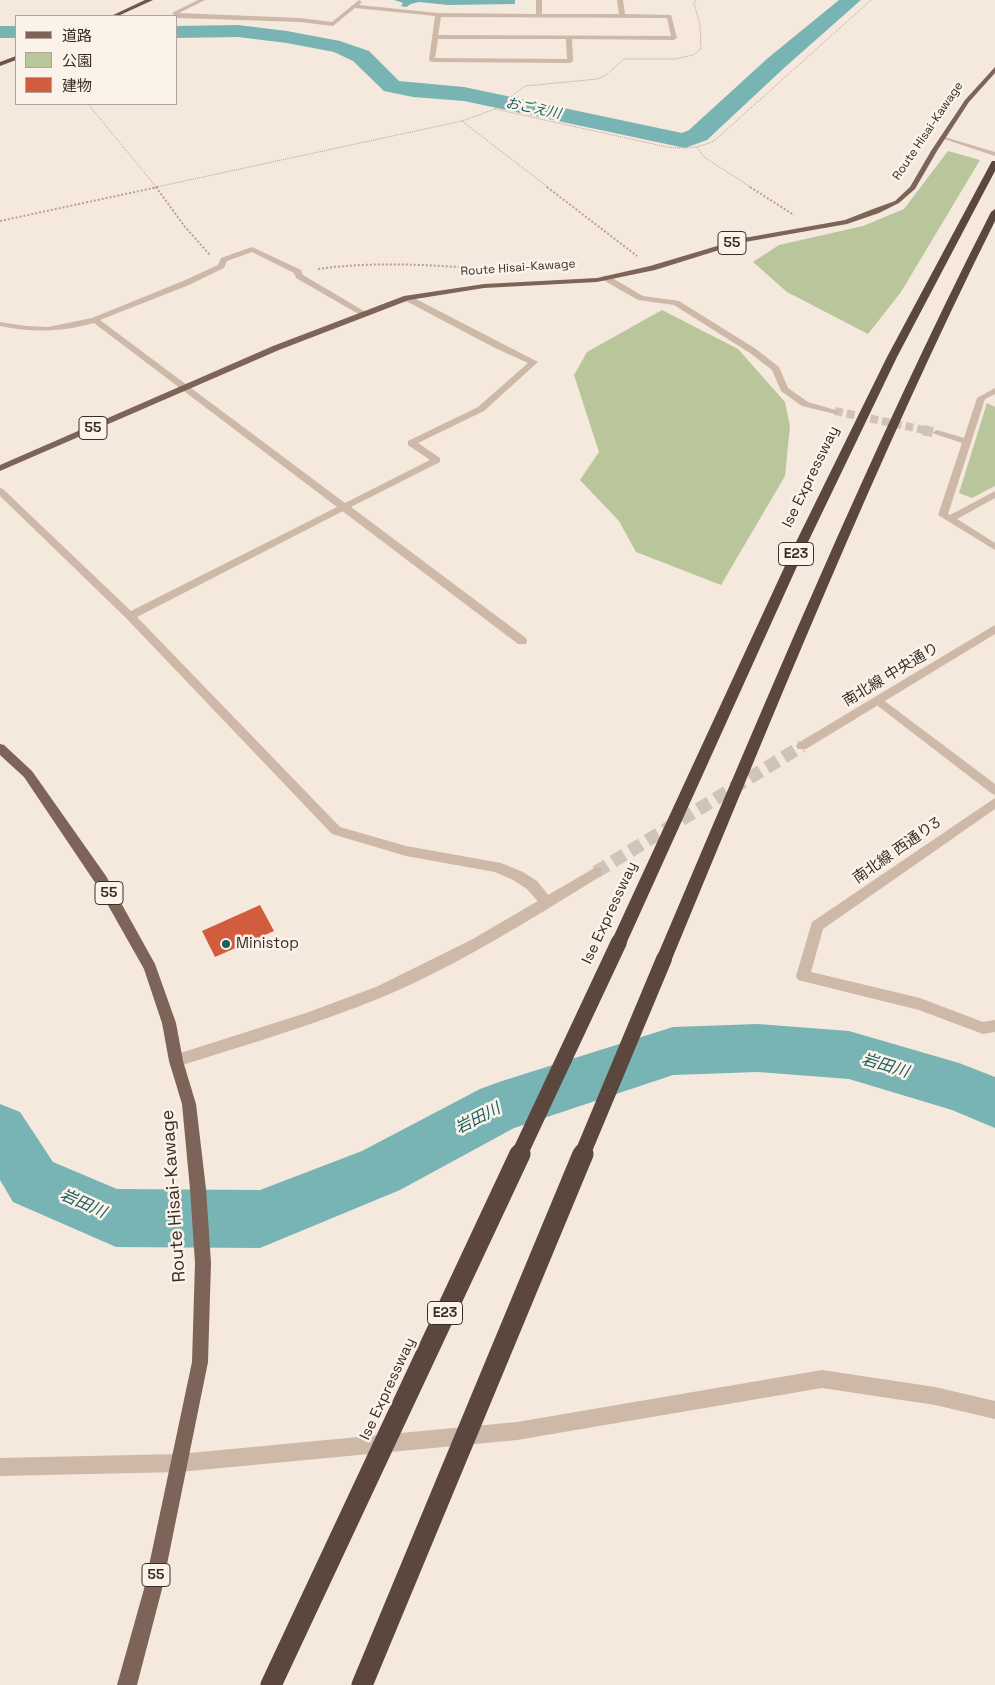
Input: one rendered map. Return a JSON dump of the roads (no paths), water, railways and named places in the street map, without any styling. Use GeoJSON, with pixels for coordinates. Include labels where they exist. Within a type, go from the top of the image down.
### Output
{"type":"FeatureCollection","features":[{"type":"Feature","properties":{"kind":"highway"},"geometry":{"type":"LineString","coordinates":[[116,15],[150,0]]}},
{"type":"Feature","properties":{"kind":"highway"},"geometry":{"type":"LineString","coordinates":[[0,64],[15,58]]}},
{"type":"Feature","properties":{"kind":"highway","name":"Ise Expressway"},"geometry":{"type":"LineString","coordinates":[[272,1685],[619,942],[806,533],[892,357],[995,163]]}},
{"type":"Feature","properties":{"kind":"highway","name":"E23"},"geometry":{"type":"LineString","coordinates":[[362,1685],[836,551],[921,364],[995,212]]}},
{"type":"Feature","properties":{"kind":"main road","name":"Route Hisai-Kawage"},"geometry":{"type":"LineString","coordinates":[[0,468],[284,345],[407,298],[484,286],[597,280],[652,268],[744,240],[847,222],[876,211],[897,202],[913,188],[967,101],[995,69]]}},
{"type":"Feature","properties":{"kind":"main road","name":"Route Hisai-Kawage"},"geometry":{"type":"LineString","coordinates":[[0,748],[28,774],[101,880],[150,968],[169,1023],[176,1061],[189,1104],[203,1262],[200,1362],[153,1589],[127,1685]]}},
{"type":"Feature","properties":{"kind":"street"},"geometry":{"type":"LineString","coordinates":[[177,15],[175,13],[202,0]]}},
{"type":"Feature","properties":{"kind":"street"},"geometry":{"type":"LineString","coordinates":[[178,16],[300,20],[333,24],[361,0]]}},
{"type":"Feature","properties":{"kind":"street"},"geometry":{"type":"LineString","coordinates":[[539,0],[544,23]]}},
{"type":"Feature","properties":{"kind":"street"},"geometry":{"type":"LineString","coordinates":[[620,0],[622,16]]}},
{"type":"Feature","properties":{"kind":"street"},"geometry":{"type":"LineString","coordinates":[[354,6],[438,15],[669,16],[674,38],[436,37]]}},
{"type":"Feature","properties":{"kind":"street"},"geometry":{"type":"LineString","coordinates":[[438,15],[432,60],[570,61],[570,37]]}},
{"type":"Feature","properties":{"kind":"street"},"geometry":{"type":"LineString","coordinates":[[545,30],[545,37]]}},
{"type":"Feature","properties":{"kind":"street"},"geometry":{"type":"LineString","coordinates":[[943,137],[995,154]]}},
{"type":"Feature","properties":{"kind":"street"},"geometry":{"type":"LineString","coordinates":[[0,324],[29,331],[49,330],[96,320],[221,266],[224,260],[252,249],[298,272],[299,276],[365,314]]}},
{"type":"Feature","properties":{"kind":"street"},"geometry":{"type":"LineString","coordinates":[[606,278],[641,298],[676,303],[754,351],[776,369],[784,389],[805,404],[835,411]]}},
{"type":"Feature","properties":{"kind":"street"},"geometry":{"type":"LineString","coordinates":[[130,616],[437,460],[411,443],[481,409],[534,362],[498,346],[407,298]]}},
{"type":"Feature","properties":{"kind":"street"},"geometry":{"type":"LineString","coordinates":[[96,320],[522,641]]}},
{"type":"Feature","properties":{"kind":"street"},"geometry":{"type":"LineString","coordinates":[[995,391],[981,398],[944,515],[995,547]]}},
{"type":"Feature","properties":{"kind":"street"},"geometry":{"type":"LineString","coordinates":[[937,433],[966,441]]}},
{"type":"Feature","properties":{"kind":"street"},"geometry":{"type":"LineString","coordinates":[[0,491],[130,616],[336,831],[406,851],[497,867],[518,876],[532,885],[547,902]]}},
{"type":"Feature","properties":{"kind":"street"},"geometry":{"type":"LineString","coordinates":[[950,519],[995,494]]}},
{"type":"Feature","properties":{"kind":"street","name":"南北線 中央通り"},"geometry":{"type":"LineString","coordinates":[[802,746],[995,629]]}},
{"type":"Feature","properties":{"kind":"street"},"geometry":{"type":"LineString","coordinates":[[878,700],[995,790]]}},
{"type":"Feature","properties":{"kind":"street","name":"南北線 西通り3"},"geometry":{"type":"LineString","coordinates":[[989,1027],[920,1004],[803,976],[817,926],[995,803]]}},
{"type":"Feature","properties":{"kind":"street"},"geometry":{"type":"LineString","coordinates":[[176,1061],[348,1005],[391,987],[481,941],[596,872]]}},
{"type":"Feature","properties":{"kind":"street"},"geometry":{"type":"LineString","coordinates":[[989,1027],[995,1018]]}},
{"type":"Feature","properties":{"kind":"street"},"geometry":{"type":"LineString","coordinates":[[0,1467],[179,1463],[517,1430],[822,1379],[935,1396],[995,1410]]}},
{"type":"Feature","properties":{"kind":"water"},"geometry":{"type":"Polygon","coordinates":[[[394,0],[515,0],[515,4],[448,5],[419,2],[406,7],[401,6],[403,3],[394,0]]]}},
{"type":"Feature","properties":{"kind":"waterway","name":"おごえ川"},"geometry":{"type":"LineString","coordinates":[[178,32],[238,31],[287,37],[340,47],[361,56],[392,86],[413,90],[464,94],[685,141],[698,135],[776,63],[851,0]]}},
{"type":"Feature","properties":{"kind":"waterway","name":"おごえ川"},"geometry":{"type":"LineString","coordinates":[[0,32],[15,32]]}},
{"type":"Feature","properties":{"kind":"waterway","name":"岩田川"},"geometry":{"type":"LineString","coordinates":[[0,1130],[33,1182],[116,1218],[260,1219],[380,1171],[499,1107],[673,1051],[758,1048],[849,1055],[959,1088],[995,1103]]}},
{"type":"Feature","properties":{"kind":"tunnel"},"geometry":{"type":"LineString","coordinates":[[835,411],[929,431]]}},
{"type":"Feature","properties":{"kind":"tunnel"},"geometry":{"type":"LineString","coordinates":[[923,430],[937,433]]}},
{"type":"Feature","properties":{"kind":"tunnel"},"geometry":{"type":"LineString","coordinates":[[596,872],[802,746]]}},
{"type":"Feature","properties":{"kind":"place","name":"Ministop"},"geometry":{"type":"Point","coordinates":[226,944]}}]}
